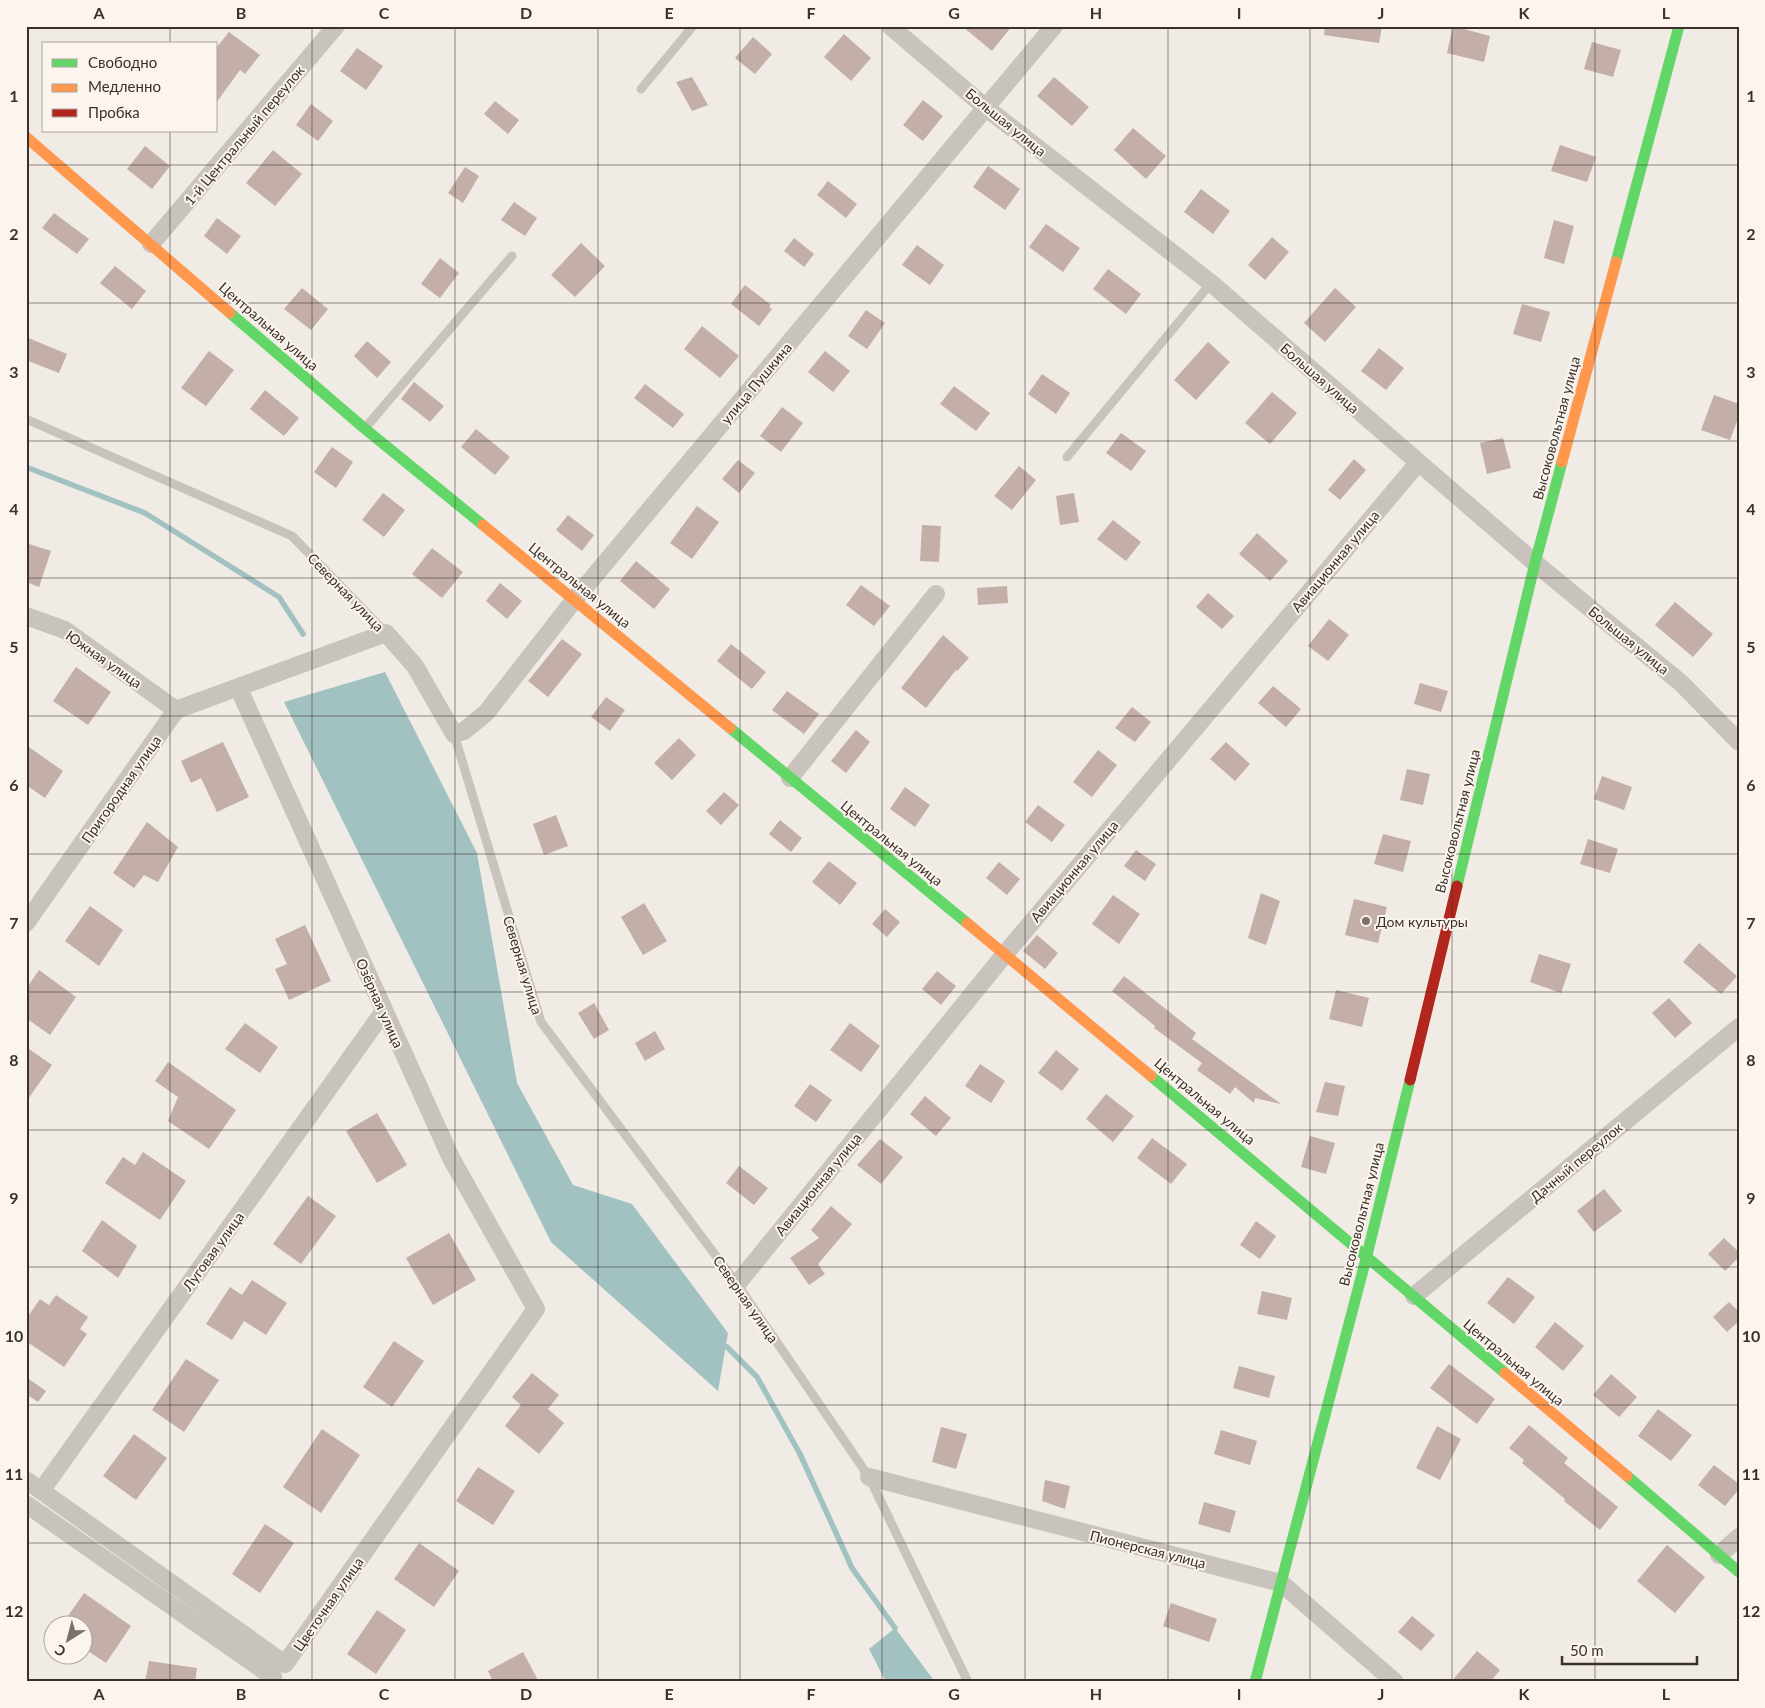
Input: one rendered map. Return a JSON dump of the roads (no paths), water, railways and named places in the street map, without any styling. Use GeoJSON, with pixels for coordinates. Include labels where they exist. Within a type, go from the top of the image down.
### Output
{"type":"FeatureCollection","features":[{"type":"Feature","properties":{"kind":"street","name":"1-й Центральный переулок"},"geometry":{"type":"LineString","coordinates":[[151,244],[336,26]]}},
{"type":"Feature","properties":{"kind":"street","name":"Большая улица"},"geometry":{"type":"LineString","coordinates":[[890,26],[985,107],[1211,283],[1535,563],[1681,683],[1739,742]]}},
{"type":"Feature","properties":{"kind":"street","name":"улица Пушкина"},"geometry":{"type":"LineString","coordinates":[[454,734],[464,730],[486,713],[574,599],[1054,26]]}},
{"type":"Feature","properties":{"kind":"street","name":"Высоковольтная улица"},"geometry":{"type":"LineString","coordinates":[[1255,1682],[1367,1255],[1535,563],[1679,26]]}},
{"type":"Feature","properties":{"kind":"street","name":"Центральная улица"},"geometry":{"type":"LineString","coordinates":[[26,138],[364,428],[1005,954],[1367,1255],[1739,1572]]}},
{"type":"Feature","properties":{"kind":"street","name":"Авиационная улица"},"geometry":{"type":"LineString","coordinates":[[736,1284],[1005,954],[1418,463]]}},
{"type":"Feature","properties":{"kind":"street"},"geometry":{"type":"LineString","coordinates":[[790,778],[936,594]]}},
{"type":"Feature","properties":{"kind":"street","name":"Южная улица"},"geometry":{"type":"LineString","coordinates":[[26,616],[65,630],[176,710]]}},
{"type":"Feature","properties":{"kind":"street"},"geometry":{"type":"LineString","coordinates":[[176,710],[386,633]]}},
{"type":"Feature","properties":{"kind":"street","name":"Северная улица"},"geometry":{"type":"LineString","coordinates":[[386,633],[415,666],[454,734]]}},
{"type":"Feature","properties":{"kind":"street","name":"Озёрная улица"},"geometry":{"type":"LineString","coordinates":[[240,688],[451,1158],[536,1309]]}},
{"type":"Feature","properties":{"kind":"street","name":"Пригородная улица"},"geometry":{"type":"LineString","coordinates":[[26,923],[176,710]]}},
{"type":"Feature","properties":{"kind":"street","name":"Луговая улица"},"geometry":{"type":"LineString","coordinates":[[42,1491],[384,1011]]}},
{"type":"Feature","properties":{"kind":"street","name":"Дачный переулок"},"geometry":{"type":"LineString","coordinates":[[1414,1296],[1739,1027]]}},
{"type":"Feature","properties":{"kind":"street","name":"Цветочная улица"},"geometry":{"type":"LineString","coordinates":[[26,1480],[285,1664],[536,1309]]}},
{"type":"Feature","properties":{"kind":"street","name":"Пионерская улица"},"geometry":{"type":"LineString","coordinates":[[869,1477],[1281,1583],[1395,1682]]}},
{"type":"Feature","properties":{"kind":"street"},"geometry":{"type":"LineString","coordinates":[[26,1504],[273,1677],[272,1682]]}},
{"type":"Feature","properties":{"kind":"street"},"geometry":{"type":"LineString","coordinates":[[1719,1555],[1739,1537]]}},
{"type":"Feature","properties":{"kind":"lane"},"geometry":{"type":"LineString","coordinates":[[641,89],[693,26]]}},
{"type":"Feature","properties":{"kind":"lane"},"geometry":{"type":"LineString","coordinates":[[364,428],[512,256]]}},
{"type":"Feature","properties":{"kind":"lane"},"geometry":{"type":"LineString","coordinates":[[1066,458],[1211,283]]}},
{"type":"Feature","properties":{"kind":"lane","name":"Северная улица"},"geometry":{"type":"LineString","coordinates":[[26,418],[292,536],[386,633]]}},
{"type":"Feature","properties":{"kind":"lane","name":"Северная улица"},"geometry":{"type":"LineString","coordinates":[[454,734],[541,1022],[736,1284],[869,1477],[968,1682]]}},
{"type":"Feature","properties":{"kind":"water"},"geometry":{"type":"Polygon","coordinates":[[[385,672],[477,853],[517,1083],[573,1185],[632,1204],[728,1333],[718,1391],[551,1242],[284,702],[385,672]]]}},
{"type":"Feature","properties":{"kind":"water"},"geometry":{"type":"Polygon","coordinates":[[[895,1628],[935,1682],[886,1682],[869,1649],[895,1628]]]}},
{"type":"Feature","properties":{"kind":"waterway"},"geometry":{"type":"LineString","coordinates":[[26,467],[145,513],[279,597],[303,634]]}},
{"type":"Feature","properties":{"kind":"waterway"},"geometry":{"type":"LineString","coordinates":[[727,1347],[757,1377],[800,1454],[852,1568],[895,1628]]}},
{"type":"Feature","properties":{"kind":"place","name":"Дом культуры"},"geometry":{"type":"Point","coordinates":[1366,921]}}]}
